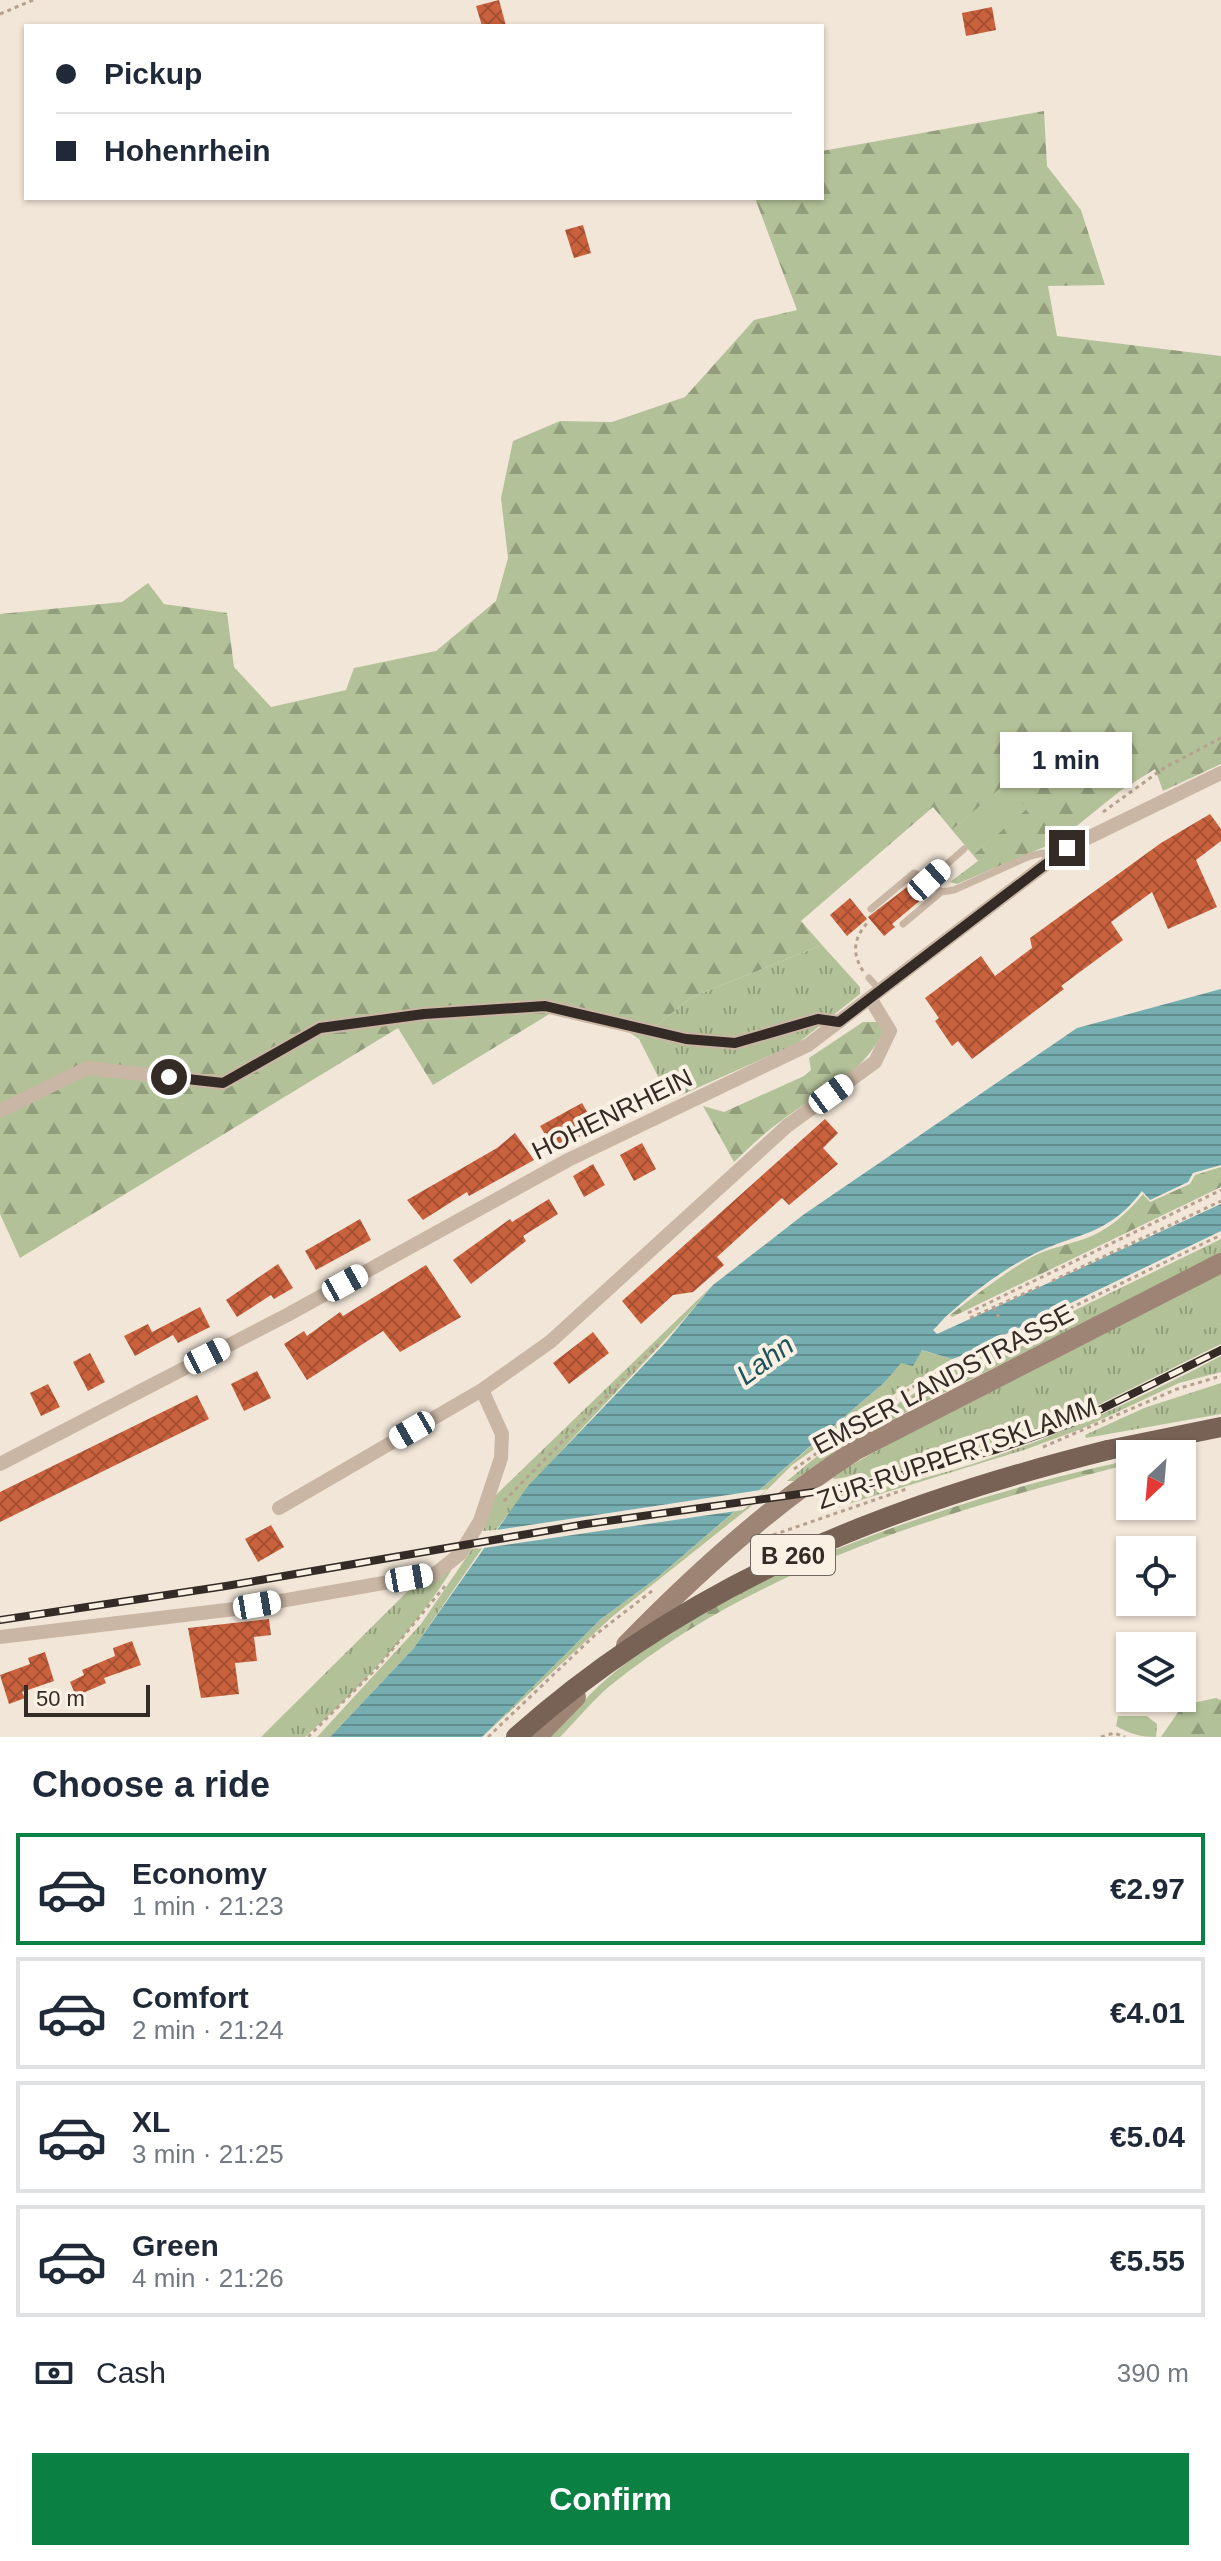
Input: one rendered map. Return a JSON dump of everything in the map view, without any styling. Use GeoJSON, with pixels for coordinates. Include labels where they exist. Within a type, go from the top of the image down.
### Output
{"type":"FeatureCollection","features":[{"type":"Feature","properties":{"kind":"main road","name":"B 260"},"geometry":{"type":"LineString","coordinates":[[516,1737],[621,1652],[746,1577],[833,1536],[980,1484],[1108,1450],[1221,1427]]}},
{"type":"Feature","properties":{"kind":"street","name":"HOHENRHEIN"},"geometry":{"type":"LineString","coordinates":[[0,1464],[289,1314],[568,1160],[808,1045],[1049,860],[1158,801],[1221,773]]}},
{"type":"Feature","properties":{"kind":"street"},"geometry":{"type":"LineString","coordinates":[[279,1508],[482,1390],[550,1342],[787,1126],[875,1062],[890,1031],[875,994]]}},
{"type":"Feature","properties":{"kind":"street"},"geometry":{"type":"LineString","coordinates":[[0,1111],[87,1068],[223,1083],[320,1028],[424,1014],[545,1006],[686,1039],[735,1043],[818,1019],[839,1022]]}},
{"type":"Feature","properties":{"kind":"street","name":"EMSER LANDSTRASSE"},"geometry":{"type":"LineString","coordinates":[[537,1737],[640,1630],[819,1474],[856,1450],[1221,1263]]}},
{"type":"Feature","properties":{"kind":"street"},"geometry":{"type":"LineString","coordinates":[[0,1637],[235,1609],[435,1574],[460,1554],[480,1521],[501,1458],[502,1434],[482,1390]]}},
{"type":"Feature","properties":{"kind":"lane"},"geometry":{"type":"LineString","coordinates":[[929,880],[964,849]]}},
{"type":"Feature","properties":{"kind":"lane"},"geometry":{"type":"LineString","coordinates":[[903,924],[941,892],[954,890],[1030,856],[1043,853],[1049,860]]}},
{"type":"Feature","properties":{"kind":"lane"},"geometry":{"type":"LineString","coordinates":[[871,909],[914,873],[929,880],[941,892]]}},
{"type":"Feature","properties":{"kind":"lane"},"geometry":{"type":"LineString","coordinates":[[869,978],[875,994]]}},
{"type":"Feature","properties":{"kind":"path"},"geometry":{"type":"LineString","coordinates":[[0,14],[33,0]]}},
{"type":"Feature","properties":{"kind":"path"},"geometry":{"type":"LineString","coordinates":[[1096,818],[1164,768],[1221,738]]}},
{"type":"Feature","properties":{"kind":"path"},"geometry":{"type":"LineString","coordinates":[[869,978],[855,955],[855,940],[870,920],[871,909]]}},
{"type":"Feature","properties":{"kind":"path"},"geometry":{"type":"LineString","coordinates":[[1041,1286],[969,1315],[1221,1190]]}},
{"type":"Feature","properties":{"kind":"path"},"geometry":{"type":"LineString","coordinates":[[1052,1281],[1221,1201]]}},
{"type":"Feature","properties":{"kind":"path"},"geometry":{"type":"LineString","coordinates":[[1171,1215],[1174,1224]]}},
{"type":"Feature","properties":{"kind":"path"},"geometry":{"type":"LineString","coordinates":[[1111,1243],[1114,1252]]}},
{"type":"Feature","properties":{"kind":"path"},"geometry":{"type":"LineString","coordinates":[[1008,1293],[1011,1299]]}},
{"type":"Feature","properties":{"kind":"path"},"geometry":{"type":"LineString","coordinates":[[994,1307],[999,1318]]}},
{"type":"Feature","properties":{"kind":"path"},"geometry":{"type":"LineString","coordinates":[[480,1521],[661,1341]]}},
{"type":"Feature","properties":{"kind":"path","name":"ZUR RUPPERTSKLAMM"},"geometry":{"type":"LineString","coordinates":[[1032,1451],[1074,1436],[1177,1389],[1221,1376]]}},
{"type":"Feature","properties":{"kind":"path","name":"ZUR RUPPERTSKLAMM"},"geometry":{"type":"LineString","coordinates":[[748,1534],[770,1536],[916,1486]]}},
{"type":"Feature","properties":{"kind":"path"},"geometry":{"type":"LineString","coordinates":[[308,1737],[403,1640],[446,1585],[460,1554]]}},
{"type":"Feature","properties":{"kind":"path"},"geometry":{"type":"LineString","coordinates":[[1101,1737],[1114,1733],[1125,1737]]}},
{"type":"Feature","properties":{"kind":"green space"},"geometry":{"type":"Polygon","coordinates":[[[1044,111],[1047,166],[1081,210],[1105,285],[1048,286],[1057,336],[1221,356],[1221,764],[1163,791],[1155,769],[1120,791],[1058,841],[957,884],[950,882],[978,861],[973,855],[1026,809],[1005,785],[952,830],[933,807],[801,921],[822,945],[692,997],[639,1039],[604,1015],[561,1007],[433,1085],[398,1028],[20,1258],[0,1214],[0,614],[122,602],[148,583],[164,604],[227,613],[234,667],[271,707],[346,690],[354,668],[436,651],[496,601],[508,558],[501,498],[513,441],[560,421],[612,422],[685,397],[754,320],[797,310],[756,200],[824,200],[824,151],[1044,111]]]}},
{"type":"Feature","properties":{"kind":"green space"},"geometry":{"type":"Polygon","coordinates":[[[1005,784],[1027,809],[973,855],[952,830],[1005,784]]]}},
{"type":"Feature","properties":{"kind":"green space"},"geometry":{"type":"Polygon","coordinates":[[[822,945],[860,987],[860,994],[798,1043],[670,1100],[639,1039],[692,997],[822,945]]]}},
{"type":"Feature","properties":{"kind":"green space"},"geometry":{"type":"Polygon","coordinates":[[[863,1022],[877,1022],[883,1031],[864,1060],[775,1126],[734,1162],[703,1106],[724,1112],[804,1076],[811,1070],[809,1058],[863,1022]]]}},
{"type":"Feature","properties":{"kind":"green space"},"geometry":{"type":"Polygon","coordinates":[[[1221,1167],[1221,1187],[952,1317],[950,1315],[1032,1257],[1088,1238],[1106,1228],[1143,1194],[1150,1202],[1190,1184],[1195,1175],[1221,1167]]]}},
{"type":"Feature","properties":{"kind":"green space"},"geometry":{"type":"Polygon","coordinates":[[[1221,1239],[1221,1255],[935,1397],[849,1443],[796,1481],[787,1481],[822,1452],[946,1373],[1221,1239]]]}},
{"type":"Feature","properties":{"kind":"green space"},"geometry":{"type":"Polygon","coordinates":[[[1221,1274],[1221,1323],[1203,1330],[1186,1291],[1221,1274]]]}},
{"type":"Feature","properties":{"kind":"green space"},"geometry":{"type":"Polygon","coordinates":[[[713,1285],[548,1466],[496,1530],[483,1531],[494,1497],[713,1285]]]}},
{"type":"Feature","properties":{"kind":"green space"},"geometry":{"type":"Polygon","coordinates":[[[1186,1291],[1203,1329],[1221,1323],[1221,1344],[1070,1419],[908,1470],[847,1482],[847,1477],[834,1479],[832,1476],[924,1424],[1186,1291]]]}},
{"type":"Feature","properties":{"kind":"green space"},"geometry":{"type":"Polygon","coordinates":[[[921,1350],[952,1359],[867,1411],[792,1465],[750,1507],[613,1616],[482,1737],[601,1619],[658,1577],[885,1382],[901,1362],[921,1350]]]}},
{"type":"Feature","properties":{"kind":"green space"},"geometry":{"type":"Polygon","coordinates":[[[1221,1356],[1221,1372],[1179,1383],[1081,1429],[1024,1450],[835,1508],[836,1496],[936,1475],[1034,1442],[1130,1401],[1221,1356]]]}},
{"type":"Feature","properties":{"kind":"green space"},"geometry":{"type":"Polygon","coordinates":[[[1221,1383],[1221,1414],[1086,1438],[1085,1435],[1144,1408],[1221,1383]]]}},
{"type":"Feature","properties":{"kind":"green space"},"geometry":{"type":"Polygon","coordinates":[[[1116,1463],[1116,1468],[925,1523],[793,1575],[729,1607],[668,1643],[611,1685],[560,1737],[550,1737],[610,1676],[662,1638],[722,1602],[857,1541],[928,1515],[1116,1463]]]}},
{"type":"Feature","properties":{"kind":"green space"},"geometry":{"type":"Polygon","coordinates":[[[483,1547],[413,1649],[330,1737],[317,1737],[421,1624],[472,1549],[483,1547]]]}},
{"type":"Feature","properties":{"kind":"green space"},"geometry":{"type":"Polygon","coordinates":[[[451,1571],[436,1594],[402,1638],[365,1680],[305,1737],[261,1737],[417,1582],[451,1571]]]}},
{"type":"Feature","properties":{"kind":"green space"},"geometry":{"type":"Polygon","coordinates":[[[1216,1698],[1221,1700],[1221,1737],[1161,1737],[1178,1712],[1196,1712],[1196,1702],[1216,1698]]]}},
{"type":"Feature","properties":{"kind":"green space"},"geometry":{"type":"Polygon","coordinates":[[[1118,1716],[1147,1716],[1157,1724],[1156,1737],[1136,1734],[1116,1726],[1118,1716]]]}},
{"type":"Feature","properties":{"kind":"water","name":"Lahn"},"geometry":{"type":"Polygon","coordinates":[[[1221,989],[1221,1165],[1193,1173],[1188,1182],[1150,1200],[1142,1191],[1129,1206],[1104,1225],[1032,1255],[1000,1274],[959,1305],[933,1330],[937,1334],[1221,1204],[1221,1231],[958,1357],[952,1359],[922,1350],[913,1366],[901,1363],[885,1382],[658,1577],[601,1619],[482,1737],[330,1737],[413,1649],[528,1486],[666,1342],[713,1285],[803,1215],[1077,1028],[1221,989]]]}},
{"type":"Feature","properties":{"kind":"pier"},"geometry":{"type":"Polygon","coordinates":[[[768,1489],[743,1510],[477,1549],[490,1531],[768,1489]]]}},
{"type":"Feature","properties":{"kind":"building"},"geometry":{"type":"Polygon","coordinates":[[[499,0],[505,24],[481,24],[476,6],[499,0]]]}},
{"type":"Feature","properties":{"kind":"building"},"geometry":{"type":"Polygon","coordinates":[[[992,7],[996,30],[966,36],[962,13],[992,7]]]}},
{"type":"Feature","properties":{"kind":"building"},"geometry":{"type":"Polygon","coordinates":[[[583,225],[591,253],[574,258],[565,230],[583,225]]]}},
{"type":"Feature","properties":{"kind":"building"},"geometry":{"type":"Polygon","coordinates":[[[1210,814],[1221,829],[1221,841],[1196,860],[1217,907],[1168,929],[1152,892],[1111,922],[1123,940],[1061,986],[1064,989],[972,1059],[958,1041],[952,1046],[935,1021],[939,1018],[925,998],[981,956],[995,976],[1032,948],[1030,938],[1161,843],[1210,814]]]}},
{"type":"Feature","properties":{"kind":"building"},"geometry":{"type":"Polygon","coordinates":[[[911,884],[923,898],[892,924],[895,927],[884,936],[868,917],[911,884]]]}},
{"type":"Feature","properties":{"kind":"building"},"geometry":{"type":"Polygon","coordinates":[[[850,898],[867,919],[847,936],[830,915],[850,898]]]}},
{"type":"Feature","properties":{"kind":"building"},"geometry":{"type":"Polygon","coordinates":[[[582,1103],[596,1127],[555,1151],[540,1126],[582,1103]]]}},
{"type":"Feature","properties":{"kind":"building"},"geometry":{"type":"Polygon","coordinates":[[[825,1119],[838,1133],[823,1148],[838,1164],[789,1205],[782,1198],[717,1257],[724,1265],[693,1292],[673,1295],[641,1324],[622,1301],[825,1119]]]}},
{"type":"Feature","properties":{"kind":"building"},"geometry":{"type":"Polygon","coordinates":[[[515,1133],[534,1160],[469,1196],[467,1192],[423,1220],[407,1200],[497,1148],[515,1133]]]}},
{"type":"Feature","properties":{"kind":"building"},"geometry":{"type":"Polygon","coordinates":[[[642,1143],[656,1169],[634,1181],[620,1155],[642,1143]]]}},
{"type":"Feature","properties":{"kind":"building"},"geometry":{"type":"Polygon","coordinates":[[[593,1164],[605,1185],[584,1197],[573,1176],[593,1164]]]}},
{"type":"Feature","properties":{"kind":"building"},"geometry":{"type":"Polygon","coordinates":[[[549,1199],[558,1214],[523,1236],[526,1241],[471,1284],[453,1260],[510,1219],[512,1222],[549,1199]]]}},
{"type":"Feature","properties":{"kind":"building"},"geometry":{"type":"Polygon","coordinates":[[[360,1219],[371,1240],[316,1270],[305,1251],[360,1219]]]}},
{"type":"Feature","properties":{"kind":"building"},"geometry":{"type":"Polygon","coordinates":[[[278,1264],[293,1288],[274,1299],[271,1295],[237,1317],[226,1300],[278,1264]]]}},
{"type":"Feature","properties":{"kind":"building"},"geometry":{"type":"Polygon","coordinates":[[[426,1265],[461,1317],[400,1352],[383,1331],[307,1380],[284,1344],[304,1331],[307,1336],[340,1312],[343,1316],[426,1265]]]}},
{"type":"Feature","properties":{"kind":"building"},"geometry":{"type":"Polygon","coordinates":[[[200,1307],[210,1327],[178,1343],[173,1335],[135,1356],[124,1336],[148,1324],[152,1332],[200,1307]]]}},
{"type":"Feature","properties":{"kind":"building"},"geometry":{"type":"Polygon","coordinates":[[[593,1332],[609,1353],[569,1384],[553,1363],[593,1332]]]}},
{"type":"Feature","properties":{"kind":"building"},"geometry":{"type":"Polygon","coordinates":[[[90,1353],[105,1382],[88,1391],[73,1362],[90,1353]]]}},
{"type":"Feature","properties":{"kind":"building"},"geometry":{"type":"Polygon","coordinates":[[[257,1371],[271,1398],[244,1411],[231,1384],[257,1371]]]}},
{"type":"Feature","properties":{"kind":"building"},"geometry":{"type":"Polygon","coordinates":[[[48,1384],[60,1407],[41,1416],[30,1393],[48,1384]]]}},
{"type":"Feature","properties":{"kind":"building"},"geometry":{"type":"Polygon","coordinates":[[[197,1395],[209,1419],[0,1522],[0,1492],[197,1395]]]}},
{"type":"Feature","properties":{"kind":"building"},"geometry":{"type":"Polygon","coordinates":[[[271,1525],[284,1547],[258,1562],[245,1539],[271,1525]]]}},
{"type":"Feature","properties":{"kind":"building"},"geometry":{"type":"Polygon","coordinates":[[[269,1619],[271,1635],[254,1637],[257,1661],[235,1663],[239,1694],[201,1698],[188,1628],[269,1619]]]}},
{"type":"Feature","properties":{"kind":"building"},"geometry":{"type":"Polygon","coordinates":[[[132,1641],[141,1665],[104,1678],[106,1683],[76,1696],[70,1682],[84,1675],[82,1670],[115,1656],[113,1648],[132,1641]]]}},
{"type":"Feature","properties":{"kind":"building"},"geometry":{"type":"Polygon","coordinates":[[[45,1652],[54,1681],[22,1692],[25,1698],[9,1704],[0,1675],[30,1664],[28,1658],[45,1652]]]}},
{"type":"Feature","properties":{"kind":"railway"},"geometry":{"type":"LineString","coordinates":[[0,1620],[226,1586],[586,1524],[864,1485],[995,1450],[1075,1422],[1221,1350]]}},
{"type":"Feature","properties":{"kind":"route"},"geometry":{"type":"LineString","coordinates":[[169,1077],[223,1083],[320,1028],[424,1014],[545,1006],[686,1039],[735,1043],[818,1019],[839,1022],[1067,848]]}}]}
